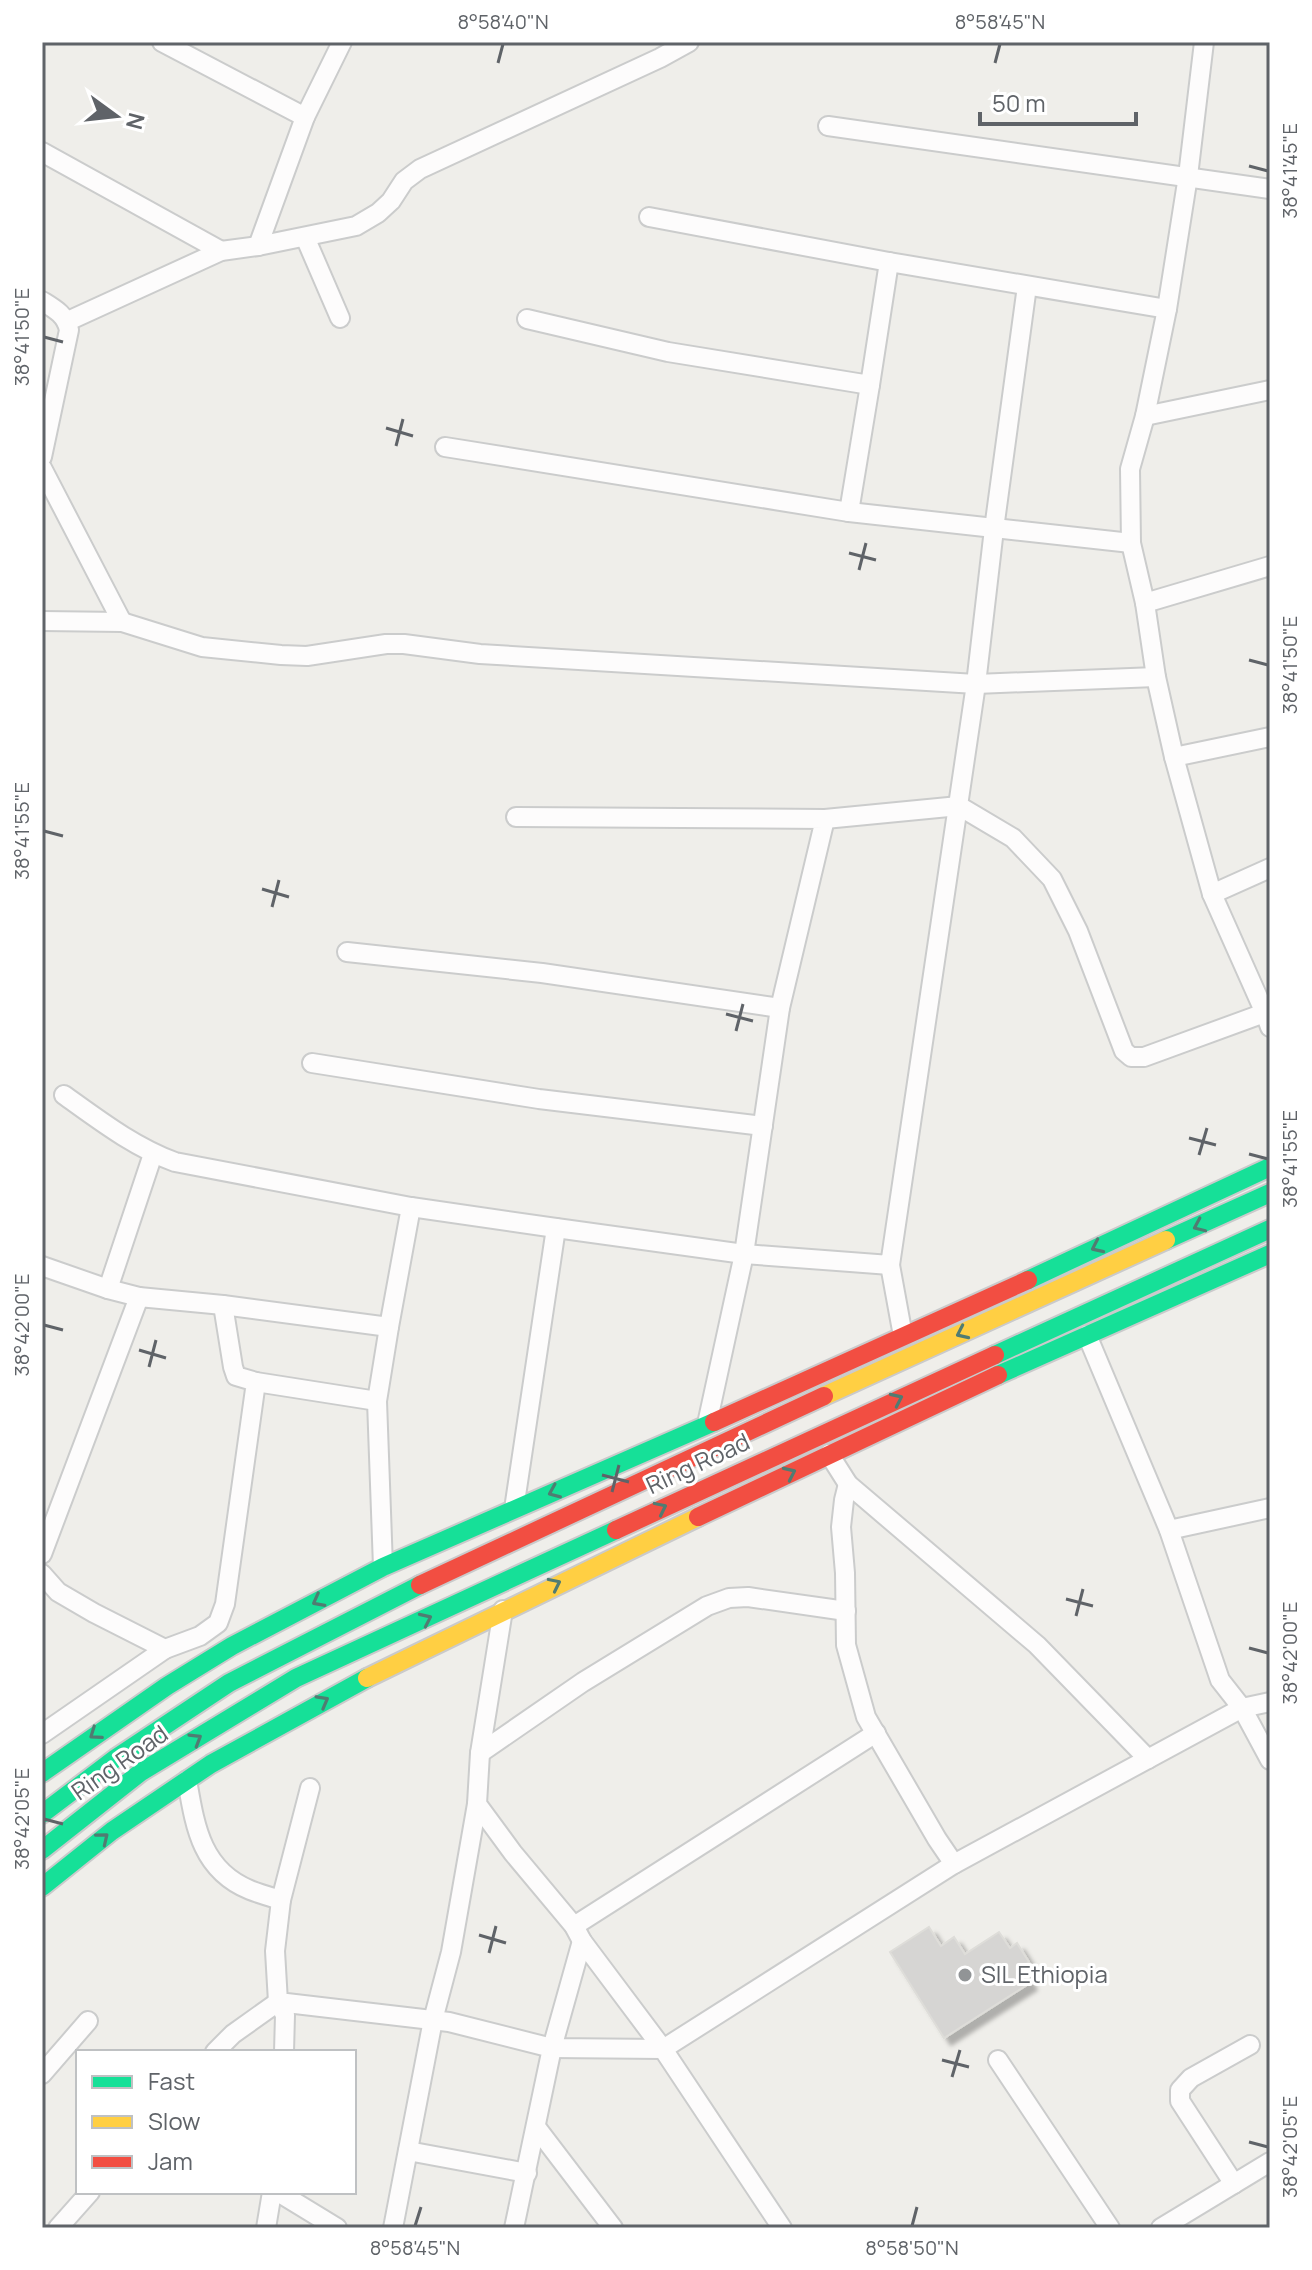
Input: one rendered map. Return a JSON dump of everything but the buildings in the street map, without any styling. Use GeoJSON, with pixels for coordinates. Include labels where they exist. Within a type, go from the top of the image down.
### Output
{"type":"FeatureCollection","features":[{"type":"Feature","properties":{"kind":"main road"},"geometry":{"type":"LineString","coordinates":[[42,1773],[100,1731],[219,1654],[383,1567],[609,1469],[1270,1167]]}},
{"type":"Feature","properties":{"kind":"main road","name":"Ring Road"},"geometry":{"type":"LineString","coordinates":[[42,1814],[116,1758],[229,1683],[424,1583],[973,1327],[1270,1193]]}},
{"type":"Feature","properties":{"kind":"main road","name":"Ring Road"},"geometry":{"type":"LineString","coordinates":[[42,1850],[141,1772],[296,1678],[1270,1229]]}},
{"type":"Feature","properties":{"kind":"main road"},"geometry":{"type":"LineString","coordinates":[[42,1887],[112,1831],[187,1780],[348,1687],[829,1454],[1270,1254]]}},
{"type":"Feature","properties":{"kind":"street"},"geometry":{"type":"LineString","coordinates":[[162,42],[305,117]]}},
{"type":"Feature","properties":{"kind":"street"},"geometry":{"type":"LineString","coordinates":[[258,246],[305,117],[342,42]]}},
{"type":"Feature","properties":{"kind":"street"},"geometry":{"type":"LineString","coordinates":[[68,321],[221,251],[356,226],[378,213],[391,201],[404,181],[420,169],[689,42]]}},
{"type":"Feature","properties":{"kind":"street"},"geometry":{"type":"LineString","coordinates":[[516,817],[825,819],[959,806],[1013,838],[1052,879],[1078,931],[1124,1051],[1131,1057],[1144,1057],[1268,1017],[1212,894],[1174,757],[1131,543],[1130,469],[1145,416],[1167,309],[1188,176],[1203,42]]}},
{"type":"Feature","properties":{"kind":"street"},"geometry":{"type":"LineString","coordinates":[[828,126],[1270,189]]}},
{"type":"Feature","properties":{"kind":"street"},"geometry":{"type":"LineString","coordinates":[[42,152],[221,251]]}},
{"type":"Feature","properties":{"kind":"street"},"geometry":{"type":"LineString","coordinates":[[649,217],[1167,309]]}},
{"type":"Feature","properties":{"kind":"street"},"geometry":{"type":"LineString","coordinates":[[305,237],[340,318]]}},
{"type":"Feature","properties":{"kind":"street"},"geometry":{"type":"LineString","coordinates":[[849,512],[889,262]]}},
{"type":"Feature","properties":{"kind":"street"},"geometry":{"type":"LineString","coordinates":[[903,1336],[890,1265],[959,806],[1027,286]]}},
{"type":"Feature","properties":{"kind":"street"},"geometry":{"type":"LineString","coordinates":[[42,301],[63,315],[68,321],[69,330],[42,457]]}},
{"type":"Feature","properties":{"kind":"street"},"geometry":{"type":"LineString","coordinates":[[527,319],[668,352],[870,385]]}},
{"type":"Feature","properties":{"kind":"street"},"geometry":{"type":"LineString","coordinates":[[1145,416],[1270,390]]}},
{"type":"Feature","properties":{"kind":"street"},"geometry":{"type":"LineString","coordinates":[[445,447],[849,512],[1131,543]]}},
{"type":"Feature","properties":{"kind":"street"},"geometry":{"type":"LineString","coordinates":[[42,468],[122,622]]}},
{"type":"Feature","properties":{"kind":"street"},"geometry":{"type":"LineString","coordinates":[[1145,603],[1270,566]]}},
{"type":"Feature","properties":{"kind":"street"},"geometry":{"type":"LineString","coordinates":[[42,621],[122,622],[202,647],[281,655],[307,656],[404,644],[480,654],[976,684],[1156,677]]}},
{"type":"Feature","properties":{"kind":"street"},"geometry":{"type":"LineString","coordinates":[[1174,757],[1270,737]]}},
{"type":"Feature","properties":{"kind":"street"},"geometry":{"type":"LineString","coordinates":[[707,1424],[744,1254],[780,1008],[825,819]]}},
{"type":"Feature","properties":{"kind":"street"},"geometry":{"type":"LineString","coordinates":[[1212,894],[1270,868]]}},
{"type":"Feature","properties":{"kind":"street"},"geometry":{"type":"LineString","coordinates":[[347,952],[542,973],[780,1008]]}},
{"type":"Feature","properties":{"kind":"street"},"geometry":{"type":"LineString","coordinates":[[312,1063],[539,1099],[763,1126]]}},
{"type":"Feature","properties":{"kind":"street"},"geometry":{"type":"LineString","coordinates":[[64,1095],[153,1154],[175,1162],[411,1207],[556,1228],[744,1254],[890,1265]]}},
{"type":"Feature","properties":{"kind":"street"},"geometry":{"type":"LineString","coordinates":[[108,1289],[153,1154]]}},
{"type":"Feature","properties":{"kind":"street"},"geometry":{"type":"LineString","coordinates":[[383,1567],[377,1401],[411,1207]]}},
{"type":"Feature","properties":{"kind":"street"},"geometry":{"type":"LineString","coordinates":[[514,1509],[556,1228]]}},
{"type":"Feature","properties":{"kind":"street"},"geometry":{"type":"LineString","coordinates":[[42,1266],[139,1297],[389,1327]]}},
{"type":"Feature","properties":{"kind":"street"},"geometry":{"type":"LineString","coordinates":[[42,1554],[139,1297]]}},
{"type":"Feature","properties":{"kind":"street"},"geometry":{"type":"LineString","coordinates":[[223,1305],[236,1376],[256,1382],[377,1401]]}},
{"type":"Feature","properties":{"kind":"street"},"geometry":{"type":"LineString","coordinates":[[1087,1335],[1169,1530],[1220,1680],[1242,1708],[1270,1760]]}},
{"type":"Feature","properties":{"kind":"street"},"geometry":{"type":"LineString","coordinates":[[42,1734],[165,1649],[200,1636],[218,1623],[225,1604],[256,1382]]}},
{"type":"Feature","properties":{"kind":"street"},"geometry":{"type":"LineString","coordinates":[[829,1454],[848,1484],[1037,1645],[1148,1759]]}},
{"type":"Feature","properties":{"kind":"street"},"geometry":{"type":"LineString","coordinates":[[848,1484],[841,1527],[846,1645],[866,1717],[954,1864]]}},
{"type":"Feature","properties":{"kind":"street"},"geometry":{"type":"LineString","coordinates":[[1169,1530],[1270,1508]]}},
{"type":"Feature","properties":{"kind":"street"},"geometry":{"type":"LineString","coordinates":[[42,1574],[58,1592],[165,1649]]}},
{"type":"Feature","properties":{"kind":"street"},"geometry":{"type":"LineString","coordinates":[[480,1753],[583,1682],[707,1606],[729,1598],[748,1597],[846,1611]]}},
{"type":"Feature","properties":{"kind":"street"},"geometry":{"type":"LineString","coordinates":[[393,2228],[433,2020],[451,1952],[477,1804],[480,1753],[503,1610]]}},
{"type":"Feature","properties":{"kind":"street"},"geometry":{"type":"LineString","coordinates":[[217,2050],[233,2034],[278,2002],[433,2020],[552,2048],[663,2049],[954,1864],[1242,1708],[1270,1702]]}},
{"type":"Feature","properties":{"kind":"street"},"geometry":{"type":"LineString","coordinates":[[514,2228],[578,1933],[876,1733]]}},
{"type":"Feature","properties":{"kind":"street"},"geometry":{"type":"LineString","coordinates":[[187,1780],[195,1826],[204,1851],[224,1875],[248,1890],[281,1900]]}},
{"type":"Feature","properties":{"kind":"street"},"geometry":{"type":"LineString","coordinates":[[284,2050],[285,2015],[278,2002],[275,1951],[281,1900],[310,1788]]}},
{"type":"Feature","properties":{"kind":"street"},"geometry":{"type":"LineString","coordinates":[[477,1804],[578,1933],[663,2049],[782,2228]]}},
{"type":"Feature","properties":{"kind":"street"},"geometry":{"type":"LineString","coordinates":[[42,2074],[88,2021]]}},
{"type":"Feature","properties":{"kind":"street"},"geometry":{"type":"LineString","coordinates":[[1234,2184],[1180,2101],[1180,2090],[1191,2078],[1250,2045]]}},
{"type":"Feature","properties":{"kind":"street"},"geometry":{"type":"LineString","coordinates":[[998,2060],[1110,2228]]}},
{"type":"Feature","properties":{"kind":"street"},"geometry":{"type":"LineString","coordinates":[[536,2127],[613,2228]]}},
{"type":"Feature","properties":{"kind":"street"},"geometry":{"type":"LineString","coordinates":[[408,2151],[527,2173]]}},
{"type":"Feature","properties":{"kind":"street"},"geometry":{"type":"LineString","coordinates":[[1161,2228],[1270,2162]]}},
{"type":"Feature","properties":{"kind":"street"},"geometry":{"type":"LineString","coordinates":[[58,2228],[88,2194]]}},
{"type":"Feature","properties":{"kind":"street"},"geometry":{"type":"LineString","coordinates":[[266,2228],[272,2194]]}},
{"type":"Feature","properties":{"kind":"street"},"geometry":{"type":"LineString","coordinates":[[281,2194],[337,2228]]}},
{"type":"Feature","properties":{"kind":"traffic: fast"},"geometry":{"type":"LineString","coordinates":[[1028,1280],[1270,1167]]}},
{"type":"Feature","properties":{"kind":"traffic: fast"},"geometry":{"type":"LineString","coordinates":[[1166,1240],[1270,1193]]}},
{"type":"Feature","properties":{"kind":"traffic: fast"},"geometry":{"type":"LineString","coordinates":[[995,1355],[1270,1229]]}},
{"type":"Feature","properties":{"kind":"traffic: fast"},"geometry":{"type":"LineString","coordinates":[[998,1375],[1270,1254]]}},
{"type":"Feature","properties":{"kind":"traffic: fast"},"geometry":{"type":"LineString","coordinates":[[42,1773],[167,1686],[232,1646],[383,1567],[714,1422]]}},
{"type":"Feature","properties":{"kind":"traffic: fast"},"geometry":{"type":"LineString","coordinates":[[42,1850],[141,1772],[296,1678],[616,1530]]}},
{"type":"Feature","properties":{"kind":"traffic: fast"},"geometry":{"type":"LineString","coordinates":[[42,1814],[116,1758],[229,1683],[420,1585]]}},
{"type":"Feature","properties":{"kind":"traffic: fast"},"geometry":{"type":"LineString","coordinates":[[42,1887],[112,1831],[211,1764],[367,1678]]}},
{"type":"Feature","properties":{"kind":"traffic: slow"},"geometry":{"type":"LineString","coordinates":[[824,1396],[1166,1240]]}},
{"type":"Feature","properties":{"kind":"traffic: slow"},"geometry":{"type":"LineString","coordinates":[[367,1678],[698,1517]]}},
{"type":"Feature","properties":{"kind":"traffic: jam"},"geometry":{"type":"LineString","coordinates":[[714,1422],[1028,1280]]}},
{"type":"Feature","properties":{"kind":"traffic: jam"},"geometry":{"type":"LineString","coordinates":[[616,1530],[995,1355]]}},
{"type":"Feature","properties":{"kind":"traffic: jam"},"geometry":{"type":"LineString","coordinates":[[698,1517],[998,1375]]}},
{"type":"Feature","properties":{"kind":"traffic: jam"},"geometry":{"type":"LineString","coordinates":[[420,1585],[824,1396]]}},
{"type":"Feature","properties":{"kind":"place","name":"SIL Ethiopia"},"geometry":{"type":"Point","coordinates":[965,1975]}}]}
